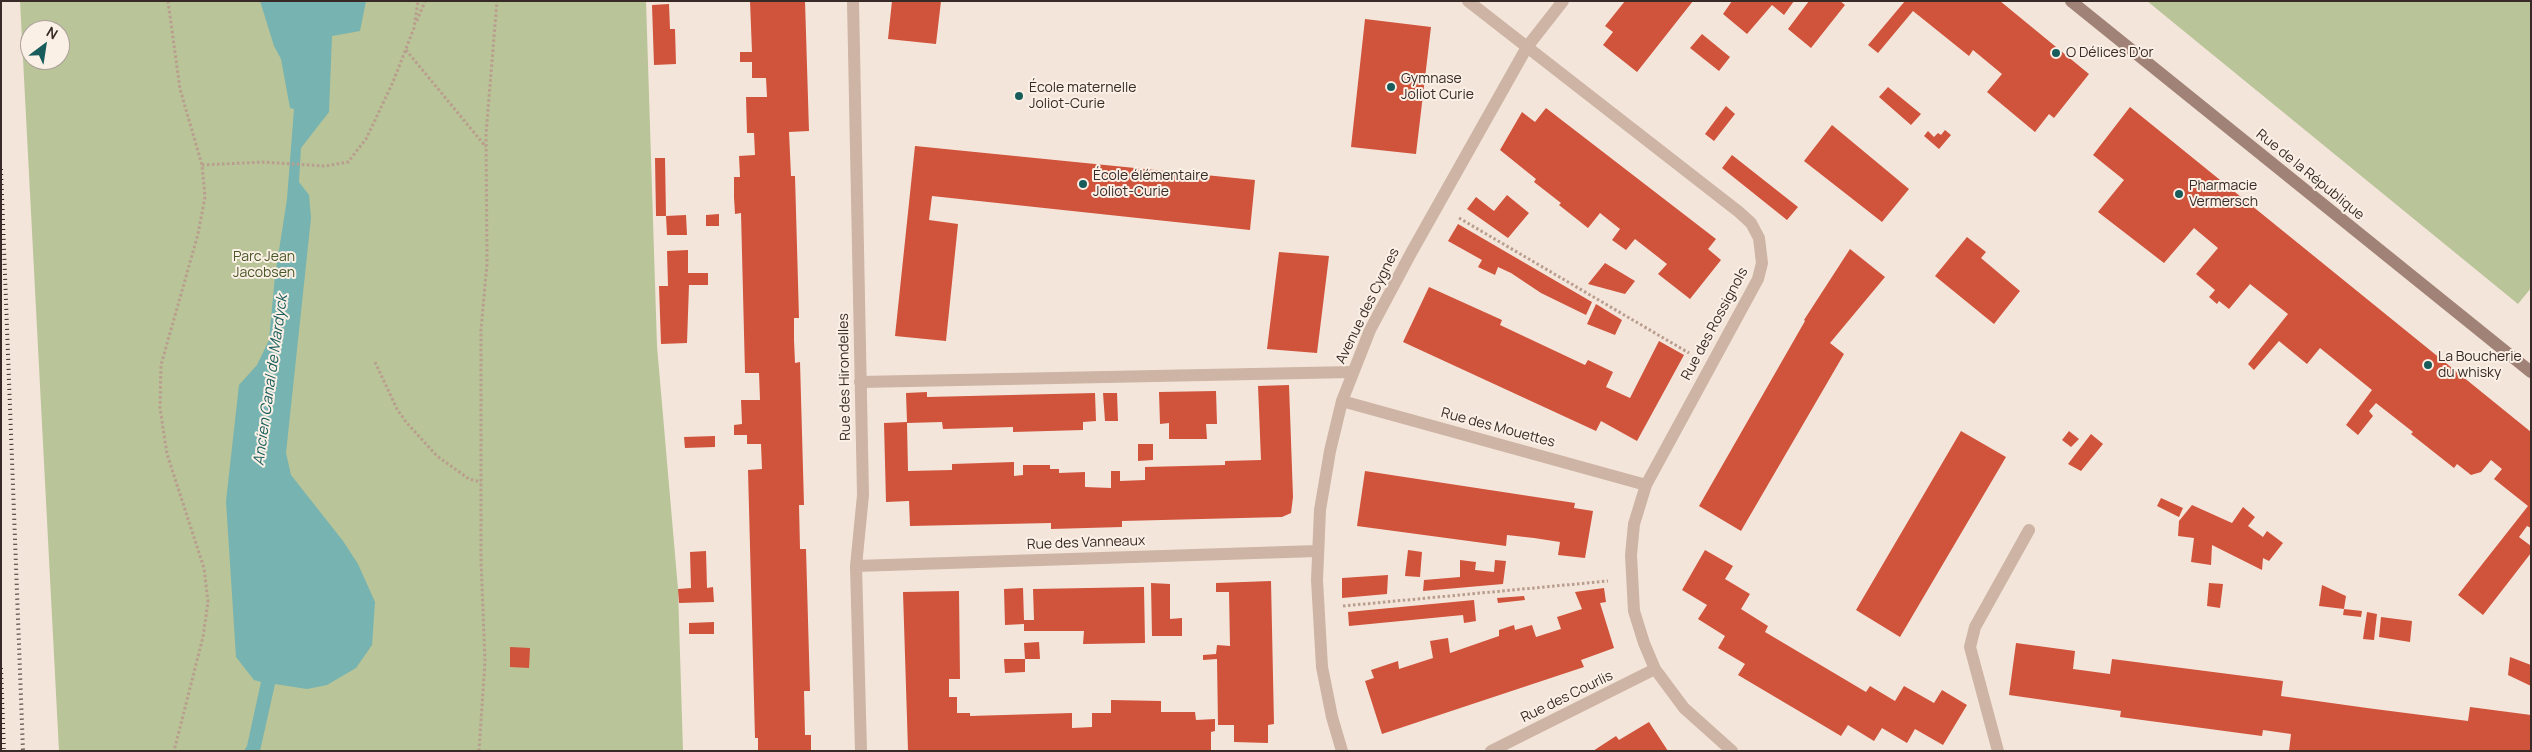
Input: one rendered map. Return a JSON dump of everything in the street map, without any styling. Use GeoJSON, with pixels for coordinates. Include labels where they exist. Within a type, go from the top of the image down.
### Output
{"type":"FeatureCollection","features":[{"type":"Feature","properties":{"kind":"street","name":"Rue des Hirondelles"},"geometry":{"type":"LineString","coordinates":[[853,1],[863,495],[856,566],[861,751]]}},
{"type":"Feature","properties":{"kind":"street","name":"Rue des Rossignols"},"geometry":{"type":"LineString","coordinates":[[1468,1],[1739,212],[1755,230],[1761,246],[1760,271],[1646,485],[1634,524],[1630,579],[1638,626],[1656,669],[1684,708],[1732,751]]}},
{"type":"Feature","properties":{"kind":"street","name":"Avenue des Cygnes"},"geometry":{"type":"LineString","coordinates":[[1342,751],[1332,717],[1324,675],[1318,609],[1317,551],[1324,481],[1342,401],[1352,372],[1382,307],[1528,47],[1563,1]]}},
{"type":"Feature","properties":{"kind":"street","name":"Rue de la République"},"geometry":{"type":"LineString","coordinates":[[2071,1],[2531,372]]}},
{"type":"Feature","properties":{"kind":"street"},"geometry":{"type":"LineString","coordinates":[[860,382],[1352,372]]}},
{"type":"Feature","properties":{"kind":"street","name":"Rue des Mouettes"},"geometry":{"type":"LineString","coordinates":[[1342,401],[1646,485]]}},
{"type":"Feature","properties":{"kind":"street"},"geometry":{"type":"LineString","coordinates":[[1998,751],[1970,648],[1975,627],[2029,530]]}},
{"type":"Feature","properties":{"kind":"street","name":"Rue des Vanneaux"},"geometry":{"type":"LineString","coordinates":[[856,566],[1317,551]]}},
{"type":"Feature","properties":{"kind":"street","name":"Rue des Courlis"},"geometry":{"type":"LineString","coordinates":[[1491,751],[1656,669]]}},
{"type":"Feature","properties":{"kind":"path"},"geometry":{"type":"LineString","coordinates":[[168,1],[180,88],[202,165],[205,197],[163,358],[160,388],[160,408],[167,454],[198,545],[207,583],[208,602],[203,637],[174,751]]}},
{"type":"Feature","properties":{"kind":"path"},"geometry":{"type":"LineString","coordinates":[[414,28],[418,1]]}},
{"type":"Feature","properties":{"kind":"path"},"geometry":{"type":"LineString","coordinates":[[202,165],[262,162],[306,166],[337,166],[348,162],[354,157],[380,112],[425,1]]}},
{"type":"Feature","properties":{"kind":"path"},"geometry":{"type":"LineString","coordinates":[[479,751],[484,661],[481,329],[487,264],[486,147],[497,1]]}},
{"type":"Feature","properties":{"kind":"path"},"geometry":{"type":"LineString","coordinates":[[406,50],[486,147]]}},
{"type":"Feature","properties":{"kind":"path"},"geometry":{"type":"LineString","coordinates":[[1438,206],[1711,366]]}},
{"type":"Feature","properties":{"kind":"path"},"geometry":{"type":"LineString","coordinates":[[375,362],[384,385],[406,422],[437,456],[469,479],[481,482]]}},
{"type":"Feature","properties":{"kind":"path"},"geometry":{"type":"LineString","coordinates":[[1318,609],[1630,579]]}},
{"type":"Feature","properties":{"kind":"green space","name":"Parc Jean Jacobsen"},"geometry":{"type":"Polygon","coordinates":[[[20,1],[646,1],[657,346],[678,589],[683,751],[59,751],[24,70],[70,70],[70,20],[21,20],[20,1]]]}},
{"type":"Feature","properties":{"kind":"green space"},"geometry":{"type":"Polygon","coordinates":[[[2147,1],[2531,1],[2531,288],[2518,304],[2147,1]]]}},
{"type":"Feature","properties":{"kind":"water","name":"Ancien Canal de Mardyck"},"geometry":{"type":"Polygon","coordinates":[[[260,1],[366,1],[360,31],[332,36],[329,112],[301,148],[299,182],[309,195],[311,218],[286,453],[291,475],[343,541],[358,564],[375,602],[372,645],[356,668],[327,685],[307,689],[275,684],[260,751],[244,751],[247,746],[261,682],[254,680],[236,657],[226,501],[239,385],[257,365],[269,340],[275,276],[287,199],[294,109],[290,108],[281,59],[274,46],[260,1]]]}},
{"type":"Feature","properties":{"kind":"building"},"geometry":{"type":"Polygon","coordinates":[[[750,1],[805,1],[809,131],[789,132],[791,176],[795,176],[799,318],[794,318],[794,340],[795,363],[800,362],[804,505],[799,505],[800,549],[806,549],[810,691],[804,691],[805,735],[811,735],[811,751],[758,751],[758,738],[755,738],[748,470],[762,469],[761,444],[747,444],[747,435],[734,435],[734,425],[742,424],[741,400],[760,400],[759,373],[745,373],[741,213],[735,214],[734,197],[734,177],[740,177],[739,156],[755,155],[754,133],[747,133],[746,97],[767,97],[766,78],[752,78],[752,62],[740,62],[740,52],[752,52],[750,1]]]}},
{"type":"Feature","properties":{"kind":"building"},"geometry":{"type":"Polygon","coordinates":[[[892,1],[941,1],[936,44],[888,39],[892,1]]]}},
{"type":"Feature","properties":{"kind":"building"},"geometry":{"type":"Polygon","coordinates":[[[1625,1],[1693,1],[1637,72],[1603,45],[1613,32],[1605,26],[1625,1]]]}},
{"type":"Feature","properties":{"kind":"building"},"geometry":{"type":"Polygon","coordinates":[[[1732,1],[1794,1],[1784,15],[1772,5],[1747,34],[1723,14],[1732,1]]]}},
{"type":"Feature","properties":{"kind":"building"},"geometry":{"type":"Polygon","coordinates":[[[1809,1],[1840,1],[1845,5],[1811,48],[1788,29],[1809,1]]]}},
{"type":"Feature","properties":{"kind":"building"},"geometry":{"type":"Polygon","coordinates":[[[1905,1],[2000,1],[2089,74],[2054,118],[2049,114],[2035,132],[1987,92],[2002,74],[1973,50],[1969,56],[1913,11],[1878,53],[1868,45],[1905,1]]]}},
{"type":"Feature","properties":{"kind":"building"},"geometry":{"type":"Polygon","coordinates":[[[669,4],[670,29],[675,29],[676,64],[654,65],[652,5],[669,4]]]}},
{"type":"Feature","properties":{"kind":"building","name":"Gymnase Joliot Curie"},"geometry":{"type":"Polygon","coordinates":[[[1365,19],[1431,27],[1416,154],[1351,147],[1365,19]]]}},
{"type":"Feature","properties":{"kind":"building"},"geometry":{"type":"Polygon","coordinates":[[[1702,34],[1730,57],[1719,71],[1690,48],[1702,34]]]}},
{"type":"Feature","properties":{"kind":"building"},"geometry":{"type":"Polygon","coordinates":[[[1888,87],[1921,114],[1911,125],[1879,97],[1888,87]]]}},
{"type":"Feature","properties":{"kind":"building"},"geometry":{"type":"Polygon","coordinates":[[[1726,106],[1735,114],[1714,141],[1705,134],[1726,106]]]}},
{"type":"Feature","properties":{"kind":"building"},"geometry":{"type":"Polygon","coordinates":[[[2130,107],[2531,432],[2531,528],[2527,526],[2519,537],[2531,546],[2531,553],[2483,615],[2458,595],[2528,506],[2494,479],[2502,469],[2491,460],[2481,472],[2471,475],[2457,464],[2454,468],[2376,403],[2369,411],[2373,416],[2358,435],[2346,425],[2372,390],[2320,348],[2307,364],[2279,341],[2254,370],[2248,364],[2288,314],[2250,284],[2229,309],[2219,301],[2217,304],[2209,297],[2215,290],[2196,274],[2218,248],[2194,228],[2164,263],[2098,212],[2124,180],[2093,155],[2130,107]]]}},
{"type":"Feature","properties":{"kind":"building"},"geometry":{"type":"Polygon","coordinates":[[[1546,108],[1716,239],[1708,249],[1721,260],[1690,299],[1658,274],[1667,264],[1635,239],[1626,250],[1612,240],[1620,229],[1600,213],[1588,228],[1559,205],[1561,203],[1534,182],[1536,179],[1500,150],[1522,112],[1535,122],[1546,108]]]}},
{"type":"Feature","properties":{"kind":"building"},"geometry":{"type":"Polygon","coordinates":[[[1832,125],[1909,189],[1882,222],[1804,161],[1832,125]]]}},
{"type":"Feature","properties":{"kind":"building"},"geometry":{"type":"Polygon","coordinates":[[[1945,130],[1951,135],[1939,149],[1924,136],[1928,131],[1934,137],[1938,133],[1941,135],[1945,130]]]}},
{"type":"Feature","properties":{"kind":"building"},"geometry":{"type":"Polygon","coordinates":[[[915,146],[1255,180],[1250,230],[932,196],[929,220],[958,224],[946,341],[895,336],[915,146]]]}},
{"type":"Feature","properties":{"kind":"building"},"geometry":{"type":"Polygon","coordinates":[[[1732,155],[1798,207],[1787,220],[1722,168],[1732,155]]]}},
{"type":"Feature","properties":{"kind":"building"},"geometry":{"type":"Polygon","coordinates":[[[655,158],[665,158],[666,216],[656,216],[655,158]]]}},
{"type":"Feature","properties":{"kind":"building"},"geometry":{"type":"Polygon","coordinates":[[[1507,195],[1529,213],[1508,238],[1467,209],[1476,197],[1494,211],[1507,195]]]}},
{"type":"Feature","properties":{"kind":"building"},"geometry":{"type":"Polygon","coordinates":[[[719,214],[719,226],[706,226],[706,215],[719,214]]]}},
{"type":"Feature","properties":{"kind":"building"},"geometry":{"type":"Polygon","coordinates":[[[686,215],[687,235],[667,235],[666,216],[686,215]]]}},
{"type":"Feature","properties":{"kind":"building"},"geometry":{"type":"Polygon","coordinates":[[[1458,224],[1592,302],[1586,315],[1541,293],[1511,273],[1498,267],[1495,275],[1478,267],[1482,260],[1448,241],[1458,224]]]}},
{"type":"Feature","properties":{"kind":"building"},"geometry":{"type":"Polygon","coordinates":[[[1967,237],[1986,252],[1981,258],[2020,291],[1994,324],[1935,276],[1967,237]]]}},
{"type":"Feature","properties":{"kind":"building"},"geometry":{"type":"Polygon","coordinates":[[[1850,249],[1885,277],[1830,343],[1844,354],[1741,531],[1699,506],[1804,320],[1850,249]]]}},
{"type":"Feature","properties":{"kind":"building"},"geometry":{"type":"Polygon","coordinates":[[[688,250],[688,273],[708,273],[708,285],[689,285],[687,343],[661,344],[659,286],[668,286],[667,251],[688,250]]]}},
{"type":"Feature","properties":{"kind":"building"},"geometry":{"type":"Polygon","coordinates":[[[1279,252],[1329,256],[1317,353],[1267,349],[1279,252]]]}},
{"type":"Feature","properties":{"kind":"building"},"geometry":{"type":"Polygon","coordinates":[[[1605,263],[1635,281],[1625,294],[1588,284],[1605,263]]]}},
{"type":"Feature","properties":{"kind":"building"},"geometry":{"type":"Polygon","coordinates":[[[1429,287],[1502,320],[1500,325],[1585,365],[1588,360],[1613,372],[1606,387],[1630,398],[1659,341],[1684,355],[1637,441],[1601,421],[1596,431],[1403,342],[1429,287]]]}},
{"type":"Feature","properties":{"kind":"building"},"geometry":{"type":"Polygon","coordinates":[[[1596,304],[1622,320],[1615,335],[1587,324],[1596,304]]]}},
{"type":"Feature","properties":{"kind":"building"},"geometry":{"type":"Polygon","coordinates":[[[1289,385],[1293,497],[1291,513],[1282,517],[1122,521],[1122,527],[1051,529],[1051,523],[910,526],[909,501],[886,502],[884,423],[907,422],[906,393],[927,392],[927,397],[1095,393],[1096,421],[1083,422],[1083,430],[1013,432],[1013,427],[943,429],[942,422],[907,423],[908,471],[952,470],[952,464],[1014,462],[1014,476],[1023,475],[1023,465],[1050,465],[1050,469],[1059,469],[1059,473],[1085,472],[1085,487],[1111,488],[1111,471],[1120,471],[1120,481],[1145,480],[1145,467],[1225,465],[1225,461],[1261,460],[1258,386],[1289,385]]]}},
{"type":"Feature","properties":{"kind":"building"},"geometry":{"type":"Polygon","coordinates":[[[1216,391],[1217,424],[1206,424],[1207,439],[1169,439],[1169,423],[1160,424],[1159,392],[1216,391]]]}},
{"type":"Feature","properties":{"kind":"building"},"geometry":{"type":"Polygon","coordinates":[[[1103,393],[1117,393],[1118,421],[1105,421],[1103,393]]]}},
{"type":"Feature","properties":{"kind":"building"},"geometry":{"type":"Polygon","coordinates":[[[1961,431],[2006,457],[1900,637],[1856,610],[1961,431]]]}},
{"type":"Feature","properties":{"kind":"building"},"geometry":{"type":"Polygon","coordinates":[[[2069,431],[2079,439],[2071,447],[2062,440],[2069,431]]]}},
{"type":"Feature","properties":{"kind":"building"},"geometry":{"type":"Polygon","coordinates":[[[2091,434],[2103,444],[2081,471],[2068,464],[2091,434]]]}},
{"type":"Feature","properties":{"kind":"building"},"geometry":{"type":"Polygon","coordinates":[[[715,436],[715,447],[685,448],[684,437],[715,436]]]}},
{"type":"Feature","properties":{"kind":"building"},"geometry":{"type":"Polygon","coordinates":[[[1138,444],[1153,444],[1153,460],[1138,461],[1138,444]]]}},
{"type":"Feature","properties":{"kind":"building"},"geometry":{"type":"Polygon","coordinates":[[[1365,471],[1575,503],[1574,508],[1593,511],[1585,558],[1558,555],[1560,542],[1534,538],[1507,535],[1506,546],[1357,526],[1365,471]]]}},
{"type":"Feature","properties":{"kind":"building"},"geometry":{"type":"Polygon","coordinates":[[[2161,498],[2183,508],[2179,517],[2157,506],[2161,498]]]}},
{"type":"Feature","properties":{"kind":"building"},"geometry":{"type":"Polygon","coordinates":[[[2192,505],[2232,523],[2243,507],[2255,517],[2248,526],[2263,537],[2267,531],[2283,543],[2269,561],[2263,558],[2262,570],[2212,545],[2211,565],[2191,562],[2194,538],[2178,536],[2179,521],[2192,505]]]}},
{"type":"Feature","properties":{"kind":"building"},"geometry":{"type":"Polygon","coordinates":[[[1408,550],[1422,552],[1420,577],[1405,576],[1408,550]]]}},
{"type":"Feature","properties":{"kind":"building"},"geometry":{"type":"Polygon","coordinates":[[[1705,550],[1733,566],[1725,579],[1750,594],[1741,609],[1768,626],[1765,632],[1866,692],[1870,686],[1895,701],[1904,686],[1934,703],[1942,690],[1967,705],[1943,745],[1915,729],[1907,743],[1882,728],[1874,741],[1848,725],[1841,736],[1738,675],[1745,664],[1718,648],[1725,636],[1698,619],[1707,605],[1682,590],[1705,550]]]}},
{"type":"Feature","properties":{"kind":"building"},"geometry":{"type":"Polygon","coordinates":[[[706,551],[707,588],[713,587],[714,602],[679,603],[678,589],[691,588],[690,552],[706,551]]]}},
{"type":"Feature","properties":{"kind":"building"},"geometry":{"type":"Polygon","coordinates":[[[1460,560],[1476,562],[1475,570],[1494,572],[1495,560],[1506,561],[1503,584],[1423,591],[1424,580],[1460,577],[1460,560]]]}},
{"type":"Feature","properties":{"kind":"building"},"geometry":{"type":"Polygon","coordinates":[[[1388,575],[1387,594],[1342,598],[1342,578],[1388,575]]]}},
{"type":"Feature","properties":{"kind":"building"},"geometry":{"type":"Polygon","coordinates":[[[1271,581],[1274,724],[1268,725],[1268,743],[1234,742],[1234,725],[1218,725],[1217,659],[1203,660],[1203,655],[1216,654],[1217,645],[1230,646],[1229,592],[1216,592],[1216,583],[1271,581]]]}},
{"type":"Feature","properties":{"kind":"building"},"geometry":{"type":"Polygon","coordinates":[[[1151,583],[1170,584],[1170,619],[1182,618],[1182,636],[1152,636],[1151,583]]]}},
{"type":"Feature","properties":{"kind":"building"},"geometry":{"type":"Polygon","coordinates":[[[2209,583],[2223,584],[2220,608],[2207,606],[2209,583]]]}},
{"type":"Feature","properties":{"kind":"building"},"geometry":{"type":"Polygon","coordinates":[[[2322,585],[2346,596],[2344,609],[2319,606],[2322,585]]]}},
{"type":"Feature","properties":{"kind":"building"},"geometry":{"type":"Polygon","coordinates":[[[1144,587],[1145,643],[1083,644],[1084,631],[1024,631],[1024,624],[1005,625],[1004,589],[1023,588],[1024,620],[1034,620],[1033,589],[1144,587]]]}},
{"type":"Feature","properties":{"kind":"building"},"geometry":{"type":"Polygon","coordinates":[[[1604,588],[1606,602],[1600,603],[1614,648],[1581,660],[1584,667],[1382,734],[1365,681],[1374,678],[1371,670],[1398,661],[1399,669],[1433,658],[1430,641],[1448,638],[1450,653],[1499,636],[1499,630],[1514,625],[1515,630],[1532,625],[1536,637],[1561,629],[1557,617],[1582,609],[1575,592],[1604,588]]]}},
{"type":"Feature","properties":{"kind":"building"},"geometry":{"type":"Polygon","coordinates":[[[959,591],[960,679],[949,679],[949,697],[957,697],[957,713],[970,713],[970,716],[1072,713],[1072,728],[1092,727],[1092,713],[1111,713],[1111,700],[1161,701],[1161,712],[1195,712],[1196,720],[1215,719],[1215,731],[1211,732],[1211,751],[908,750],[903,592],[959,591]]]}},
{"type":"Feature","properties":{"kind":"building"},"geometry":{"type":"Polygon","coordinates":[[[1524,596],[1525,600],[1498,603],[1497,598],[1524,596]]]}},
{"type":"Feature","properties":{"kind":"building"},"geometry":{"type":"Polygon","coordinates":[[[1474,600],[1476,621],[1464,623],[1463,615],[1349,626],[1348,612],[1474,600]]]}},
{"type":"Feature","properties":{"kind":"building"},"geometry":{"type":"Polygon","coordinates":[[[2344,609],[2362,611],[2361,617],[2343,615],[2344,609]]]}},
{"type":"Feature","properties":{"kind":"building"},"geometry":{"type":"Polygon","coordinates":[[[2367,612],[2377,614],[2374,640],[2363,639],[2367,612]]]}},
{"type":"Feature","properties":{"kind":"building"},"geometry":{"type":"Polygon","coordinates":[[[2381,617],[2412,621],[2410,642],[2379,637],[2381,617]]]}},
{"type":"Feature","properties":{"kind":"building"},"geometry":{"type":"Polygon","coordinates":[[[714,622],[714,634],[689,634],[689,623],[714,622]]]}},
{"type":"Feature","properties":{"kind":"building"},"geometry":{"type":"Polygon","coordinates":[[[1039,642],[1040,659],[1025,659],[1024,643],[1039,642]]]}},
{"type":"Feature","properties":{"kind":"building"},"geometry":{"type":"Polygon","coordinates":[[[2016,643],[2075,651],[2073,669],[2110,674],[2112,659],[2283,681],[2281,696],[2367,708],[2468,721],[2470,707],[2531,715],[2531,751],[2289,751],[2291,734],[2263,730],[2262,736],[2120,717],[2121,711],[2009,695],[2016,643]]]}},
{"type":"Feature","properties":{"kind":"building"},"geometry":{"type":"Polygon","coordinates":[[[510,647],[530,648],[529,668],[510,667],[510,647]]]}},
{"type":"Feature","properties":{"kind":"building"},"geometry":{"type":"Polygon","coordinates":[[[2510,657],[2531,665],[2531,686],[2508,675],[2510,657]]]}},
{"type":"Feature","properties":{"kind":"building"},"geometry":{"type":"Polygon","coordinates":[[[1004,659],[1025,659],[1025,672],[1005,673],[1004,659]]]}},
{"type":"Feature","properties":{"kind":"building"},"geometry":{"type":"Polygon","coordinates":[[[1649,722],[1668,751],[1593,751],[1616,736],[1619,740],[1649,722]]]}},
{"type":"Feature","properties":{"kind":"railway"},"geometry":{"type":"LineString","coordinates":[[1,169],[23,751]]}},
{"type":"Feature","properties":{"kind":"railway"},"geometry":{"type":"LineString","coordinates":[[1,668],[4,751]]}},
{"type":"Feature","properties":{"kind":"place","name":"O Délices D'or"},"geometry":{"type":"Point","coordinates":[2056,53]}},
{"type":"Feature","properties":{"kind":"place","name":"Gymnase Joliot Curie"},"geometry":{"type":"Point","coordinates":[1391,87]}},
{"type":"Feature","properties":{"kind":"place","name":"École maternelle Joliot-Curie"},"geometry":{"type":"Point","coordinates":[1019,96]}},
{"type":"Feature","properties":{"kind":"place","name":"École élémentaire Joliot-Curie"},"geometry":{"type":"Point","coordinates":[1083,184]}},
{"type":"Feature","properties":{"kind":"place","name":"Pharmacie Vermersch"},"geometry":{"type":"Point","coordinates":[2179,194]}},
{"type":"Feature","properties":{"kind":"place","name":"La Boucherie du whisky"},"geometry":{"type":"Point","coordinates":[2428,365]}}]}
